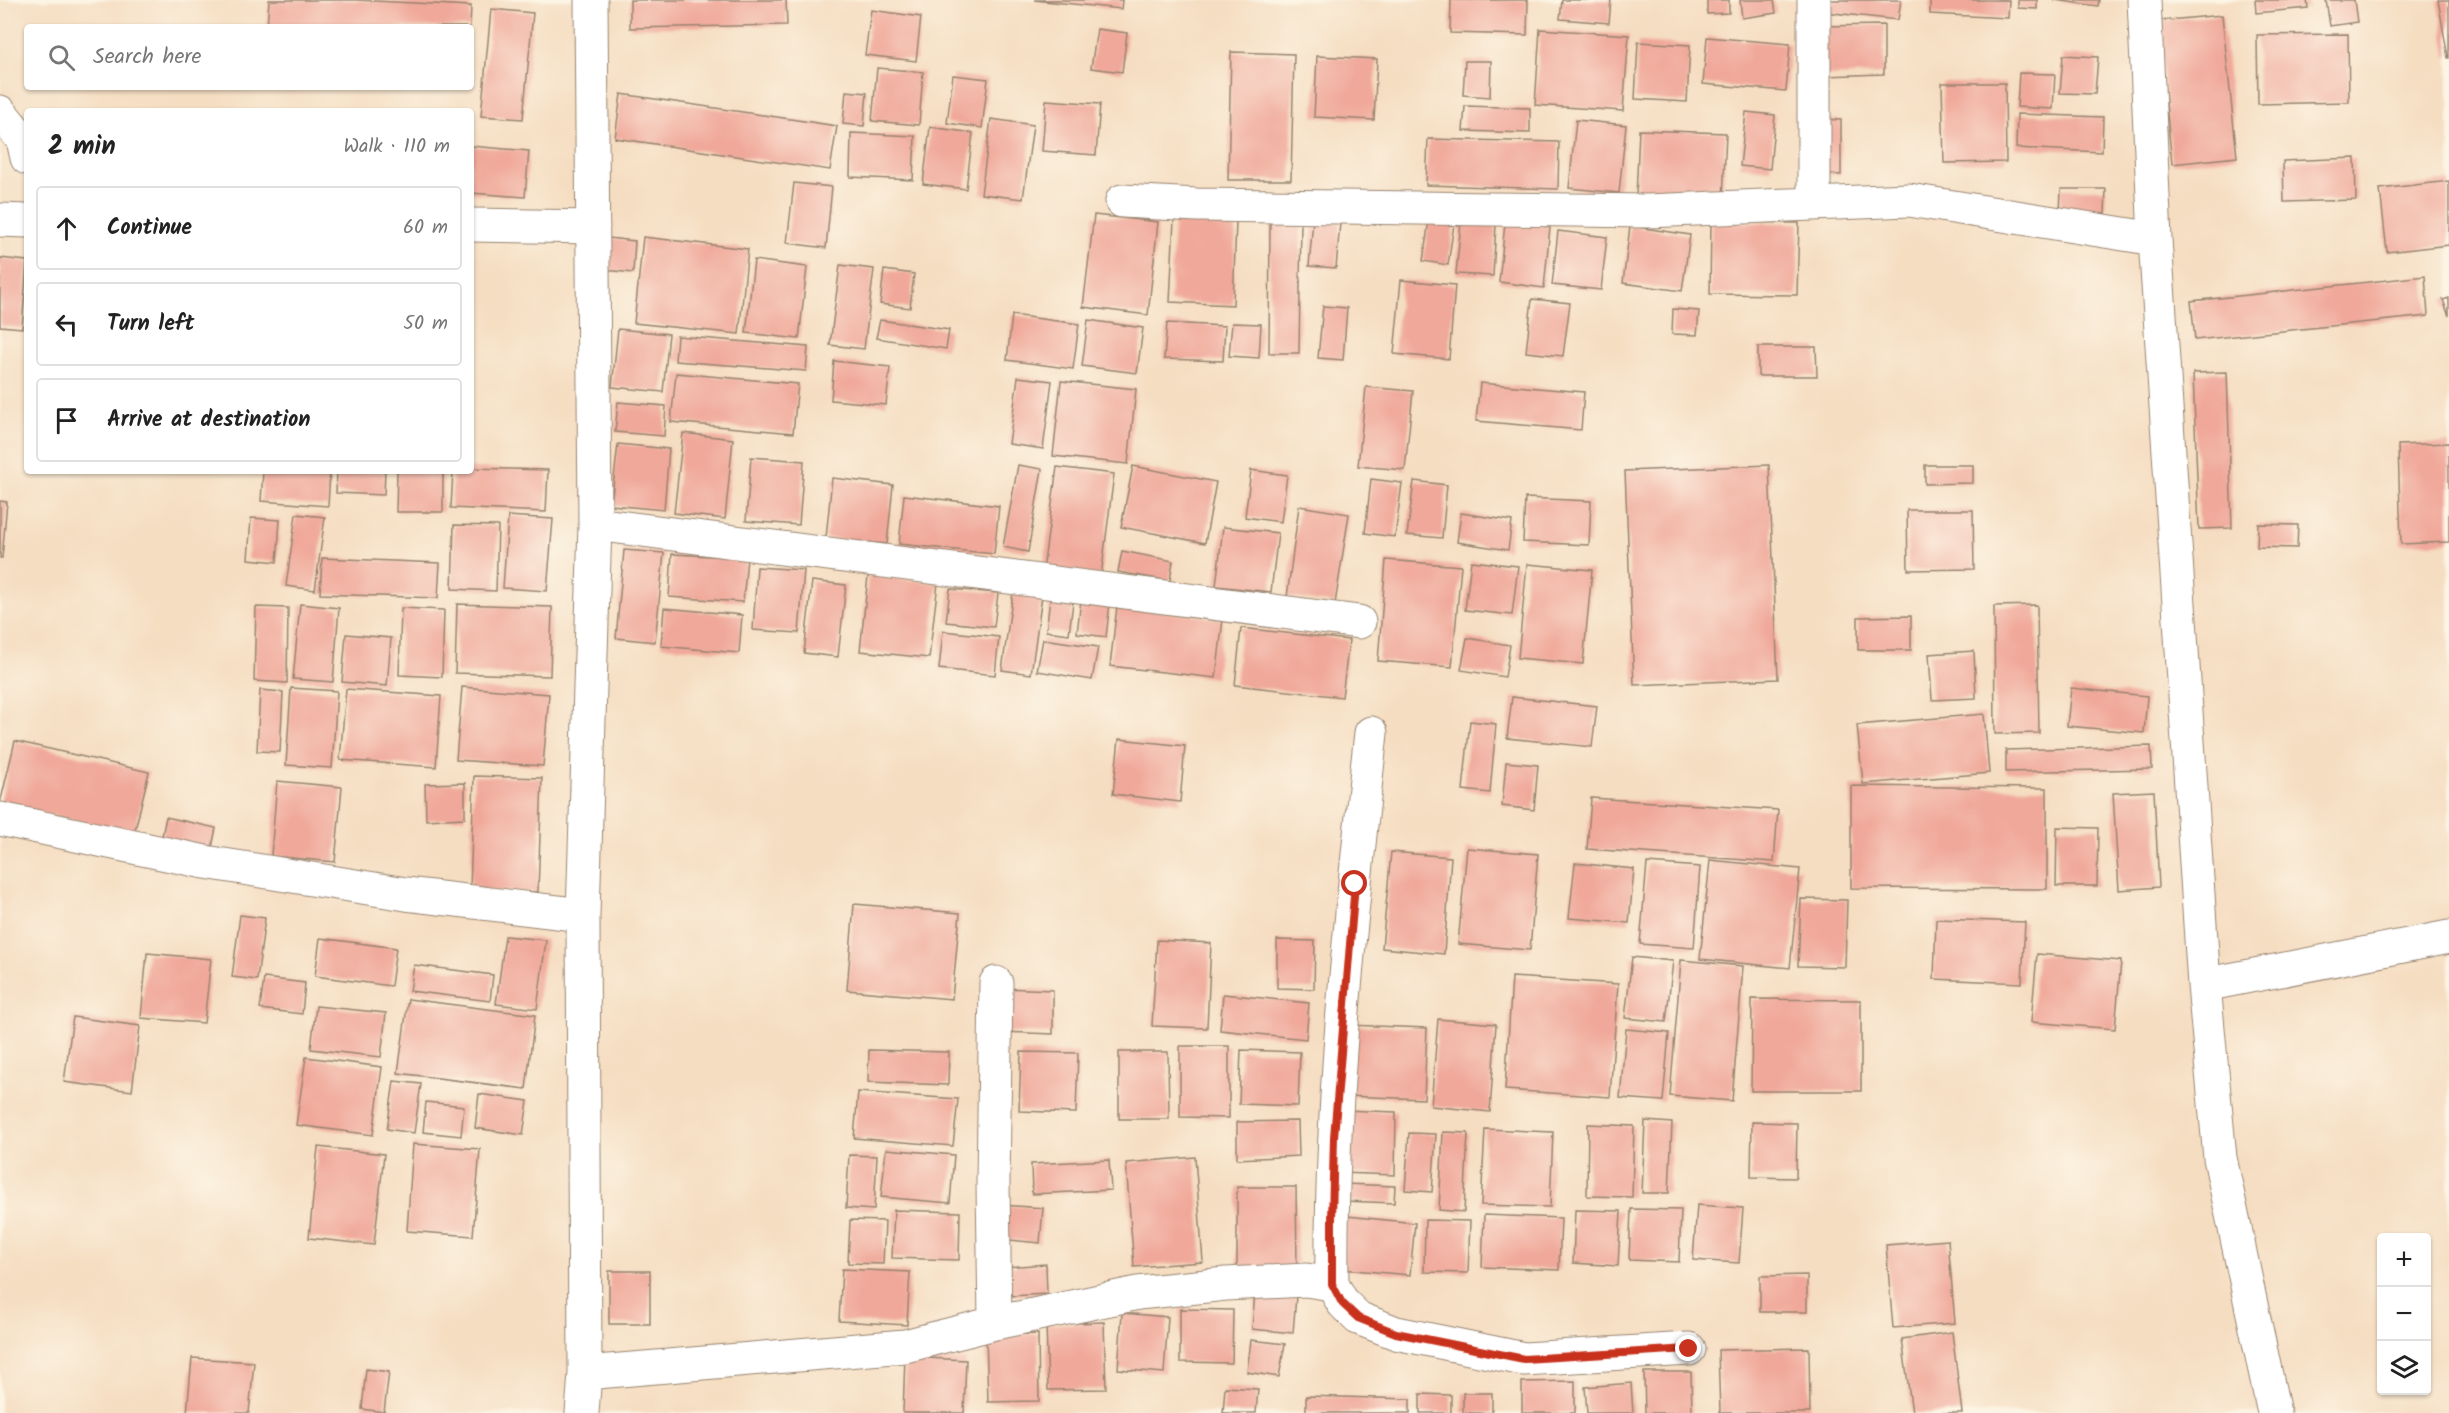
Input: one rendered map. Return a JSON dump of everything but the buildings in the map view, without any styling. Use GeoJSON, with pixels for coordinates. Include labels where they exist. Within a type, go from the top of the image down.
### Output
{"type":"FeatureCollection","features":[{"type":"Feature","properties":{"kind":"street"},"geometry":{"type":"LineString","coordinates":[[582,1413],[585,1373],[583,915],[595,524],[591,0]]}},
{"type":"Feature","properties":{"kind":"street"},"geometry":{"type":"LineString","coordinates":[[1814,0],[1814,203]]}},
{"type":"Feature","properties":{"kind":"street"},"geometry":{"type":"LineString","coordinates":[[2144,0],[2155,238],[2204,985],[2220,1158],[2274,1413]]}},
{"type":"Feature","properties":{"kind":"street"},"geometry":{"type":"LineString","coordinates":[[0,112],[23,140],[24,144]]}},
{"type":"Feature","properties":{"kind":"street"},"geometry":{"type":"LineString","coordinates":[[1122,201],[1197,205],[1647,211],[1909,200],[2155,238]]}},
{"type":"Feature","properties":{"kind":"street"},"geometry":{"type":"LineString","coordinates":[[0,220],[24,221]]}},
{"type":"Feature","properties":{"kind":"street"},"geometry":{"type":"LineString","coordinates":[[474,225],[593,226]]}},
{"type":"Feature","properties":{"kind":"street"},"geometry":{"type":"LineString","coordinates":[[595,524],[1359,622]]}},
{"type":"Feature","properties":{"kind":"street"},"geometry":{"type":"LineString","coordinates":[[1371,733],[1355,884],[1334,1137],[1332,1284],[1342,1303],[1358,1318],[1396,1333],[1524,1359],[1689,1349]]}},
{"type":"Feature","properties":{"kind":"street"},"geometry":{"type":"LineString","coordinates":[[0,819],[205,862],[406,894],[583,915]]}},
{"type":"Feature","properties":{"kind":"street"},"geometry":{"type":"LineString","coordinates":[[2204,985],[2449,937]]}},
{"type":"Feature","properties":{"kind":"street"},"geometry":{"type":"LineString","coordinates":[[995,1323],[993,1183],[996,983]]}},
{"type":"Feature","properties":{"kind":"street"},"geometry":{"type":"LineString","coordinates":[[585,1373],[904,1346],[995,1323],[1138,1293],[1226,1284],[1306,1280],[1332,1284]]}},
{"type":"Feature","properties":{"kind":"route"},"geometry":{"type":"LineString","coordinates":[[1355,884],[1334,1137],[1332,1284],[1342,1303],[1358,1318],[1396,1333],[1524,1359],[1689,1349]]}}]}
